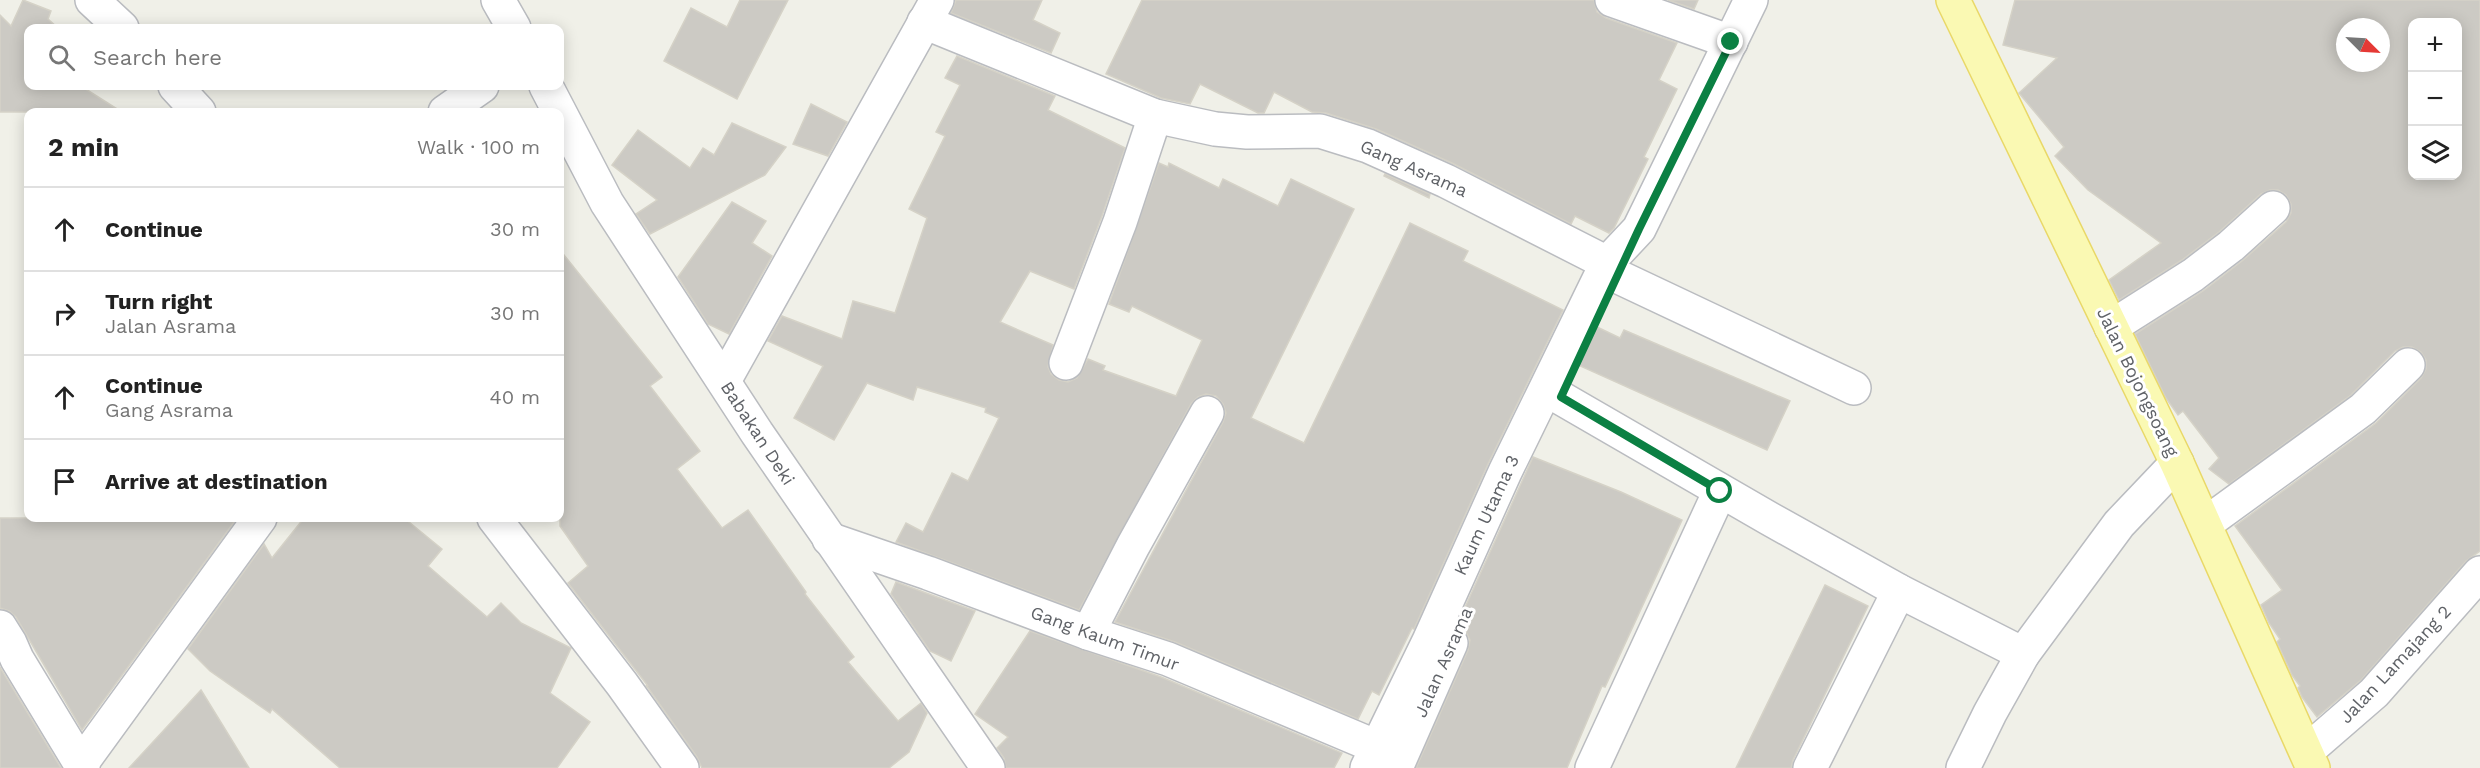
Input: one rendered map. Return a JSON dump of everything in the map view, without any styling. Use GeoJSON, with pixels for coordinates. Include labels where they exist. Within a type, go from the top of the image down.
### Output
{"type":"FeatureCollection","features":[{"type":"Feature","properties":{"kind":"main road","name":"Jalan Bojongsoang"},"geometry":{"type":"LineString","coordinates":[[1953,0],[2177,463],[2310,760]]}},
{"type":"Feature","properties":{"kind":"street"},"geometry":{"type":"LineString","coordinates":[[92,0],[118,24]]}},
{"type":"Feature","properties":{"kind":"street"},"geometry":{"type":"LineString","coordinates":[[498,0],[512,24]]}},
{"type":"Feature","properties":{"kind":"street"},"geometry":{"type":"LineString","coordinates":[[1612,0],[1731,42]]}},
{"type":"Feature","properties":{"kind":"street"},"geometry":{"type":"LineString","coordinates":[[1610,270],[1639,229],[1751,0]]}},
{"type":"Feature","properties":{"kind":"street"},"geometry":{"type":"LineString","coordinates":[[724,381],[930,11]]}},
{"type":"Feature","properties":{"kind":"street","name":"Gang Asrama"},"geometry":{"type":"LineString","coordinates":[[930,11],[1155,116],[1215,129],[1247,132],[1320,132],[1368,146],[1446,181],[1610,270],[1854,388]]}},
{"type":"Feature","properties":{"kind":"street"},"geometry":{"type":"LineString","coordinates":[[179,90],[195,108]]}},
{"type":"Feature","properties":{"kind":"street"},"geometry":{"type":"LineString","coordinates":[[451,108],[476,90]]}},
{"type":"Feature","properties":{"kind":"street","name":"Babakan Deki"},"geometry":{"type":"LineString","coordinates":[[548,90],[557,108]]}},
{"type":"Feature","properties":{"kind":"street"},"geometry":{"type":"LineString","coordinates":[[1066,363],[1096,288],[1155,116]]}},
{"type":"Feature","properties":{"kind":"street","name":"Babakan Deki"},"geometry":{"type":"LineString","coordinates":[[564,121],[607,203],[829,539],[988,768]]}},
{"type":"Feature","properties":{"kind":"street"},"geometry":{"type":"LineString","coordinates":[[2111,327],[2193,275],[2231,246],[2274,208]]}},
{"type":"Feature","properties":{"kind":"street","name":"Kaum Utama 3"},"geometry":{"type":"LineString","coordinates":[[1380,761],[1429,640],[1505,472],[1554,393],[1610,270]]}},
{"type":"Feature","properties":{"kind":"street"},"geometry":{"type":"LineString","coordinates":[[2205,524],[2363,409],[2408,365]]}},
{"type":"Feature","properties":{"kind":"street"},"geometry":{"type":"LineString","coordinates":[[1554,393],[1720,491],[1899,591],[2023,654]]}},
{"type":"Feature","properties":{"kind":"street"},"geometry":{"type":"LineString","coordinates":[[1088,633],[1133,546],[1207,413]]}},
{"type":"Feature","properties":{"kind":"street"},"geometry":{"type":"LineString","coordinates":[[1963,768],[2023,654],[2119,524],[2177,463]]}},
{"type":"Feature","properties":{"kind":"street"},"geometry":{"type":"LineString","coordinates":[[1592,768],[1720,491]]}},
{"type":"Feature","properties":{"kind":"street"},"geometry":{"type":"LineString","coordinates":[[0,627],[82,766],[257,522]]}},
{"type":"Feature","properties":{"kind":"street"},"geometry":{"type":"LineString","coordinates":[[497,522],[622,684],[682,768]]}},
{"type":"Feature","properties":{"kind":"street","name":"Gang Kaum Timur"},"geometry":{"type":"LineString","coordinates":[[829,539],[928,573],[1088,633],[1168,659],[1380,761]]}},
{"type":"Feature","properties":{"kind":"street","name":"Jalan Lamajang 2"},"geometry":{"type":"LineString","coordinates":[[2310,760],[2480,573]]}},
{"type":"Feature","properties":{"kind":"street"},"geometry":{"type":"LineString","coordinates":[[1810,768],[1899,591]]}},
{"type":"Feature","properties":{"kind":"building"},"geometry":{"type":"Polygon","coordinates":[[[23,0],[51,11],[48,19],[54,24],[24,24],[24,90],[87,90],[116,108],[24,108],[24,112],[0,112],[0,15],[11,26],[23,0]]]}},
{"type":"Feature","properties":{"kind":"building"},"geometry":{"type":"Polygon","coordinates":[[[740,0],[788,0],[737,99],[664,61],[691,8],[727,27],[740,0]]]}},
{"type":"Feature","properties":{"kind":"building"},"geometry":{"type":"Polygon","coordinates":[[[956,0],[1042,0],[1033,20],[1060,33],[1051,53],[951,13],[956,0]]]}},
{"type":"Feature","properties":{"kind":"building"},"geometry":{"type":"Polygon","coordinates":[[[1142,0],[1594,0],[1597,12],[1606,18],[1677,43],[1659,80],[1677,89],[1644,157],[1648,159],[1614,228],[1609,233],[1575,216],[1571,224],[1454,164],[1376,129],[1326,113],[1312,112],[1274,92],[1264,113],[1258,113],[1200,84],[1190,104],[1161,98],[1106,74],[1142,0]]]}},
{"type":"Feature","properties":{"kind":"building"},"geometry":{"type":"Polygon","coordinates":[[[1668,0],[1698,0],[1694,9],[1668,0]]]}},
{"type":"Feature","properties":{"kind":"building"},"geometry":{"type":"Polygon","coordinates":[[[2015,0],[2480,0],[2480,551],[2466,561],[2361,680],[2317,717],[2302,697],[2298,688],[2300,686],[2292,675],[2277,642],[2280,639],[2261,605],[2282,590],[2235,526],[2376,423],[2421,378],[2426,369],[2426,360],[2421,352],[2412,347],[2403,347],[2395,351],[2351,395],[2229,484],[2209,469],[2219,458],[2183,411],[2178,415],[2166,398],[2135,334],[2203,291],[2242,261],[2286,222],[2291,213],[2291,204],[2286,195],[2278,190],[2270,190],[2261,194],[2219,232],[2182,260],[2119,300],[2109,280],[2161,243],[2088,190],[2055,156],[2064,147],[2019,93],[2057,58],[2003,45],[2015,0]]]}},
{"type":"Feature","properties":{"kind":"building"},"geometry":{"type":"Polygon","coordinates":[[[957,56],[1055,96],[1048,110],[1125,148],[1074,289],[1030,271],[1000,322],[1053,345],[1048,367],[1051,374],[1059,380],[1068,382],[1077,378],[1088,359],[1105,366],[1103,370],[1176,396],[1202,340],[1132,306],[1129,312],[1109,304],[1159,163],[1168,167],[1169,163],[1219,188],[1223,179],[1278,206],[1291,179],[1354,209],[1251,418],[1304,443],[1410,223],[1468,251],[1463,261],[1563,310],[1488,464],[1414,629],[1412,628],[1379,695],[1372,691],[1358,719],[1175,642],[1115,622],[1223,422],[1226,413],[1223,404],[1216,396],[1206,394],[1198,397],[1191,404],[1079,610],[896,542],[906,523],[923,532],[952,473],[968,481],[999,418],[985,412],[986,408],[917,387],[913,400],[867,383],[834,440],[794,418],[823,366],[768,341],[782,316],[842,339],[853,301],[895,313],[927,218],[909,209],[945,136],[936,132],[960,85],[945,78],[957,56]]]}},
{"type":"Feature","properties":{"kind":"building"},"geometry":{"type":"Polygon","coordinates":[[[811,104],[847,122],[828,156],[793,144],[811,104]]]}},
{"type":"Feature","properties":{"kind":"building"},"geometry":{"type":"Polygon","coordinates":[[[732,123],[786,147],[765,175],[650,234],[636,214],[657,200],[612,165],[638,130],[690,168],[703,148],[714,155],[732,123]]]}},
{"type":"Feature","properties":{"kind":"building"},"geometry":{"type":"Polygon","coordinates":[[[1385,174],[1430,194],[1429,198],[1384,176],[1385,174]]]}},
{"type":"Feature","properties":{"kind":"building"},"geometry":{"type":"Polygon","coordinates":[[[732,202],[766,221],[752,243],[772,256],[729,334],[708,324],[678,277],[732,202]]]}},
{"type":"Feature","properties":{"kind":"building"},"geometry":{"type":"Polygon","coordinates":[[[564,255],[662,377],[650,386],[700,451],[677,469],[722,528],[748,510],[806,592],[805,594],[854,657],[848,662],[898,721],[921,703],[927,713],[909,752],[889,768],[702,768],[697,757],[646,685],[648,686],[568,583],[588,566],[560,526],[560,522],[564,522],[564,255]]]}},
{"type":"Feature","properties":{"kind":"building"},"geometry":{"type":"Polygon","coordinates":[[[1597,327],[1620,338],[1624,330],[1790,401],[1767,450],[1578,365],[1597,327]]]}},
{"type":"Feature","properties":{"kind":"building"},"geometry":{"type":"Polygon","coordinates":[[[1533,457],[1621,492],[1682,520],[1605,687],[1602,686],[1567,768],[1416,768],[1468,650],[1470,640],[1466,632],[1457,625],[1533,457]]]}},
{"type":"Feature","properties":{"kind":"building"},"geometry":{"type":"Polygon","coordinates":[[[0,518],[24,518],[24,522],[234,522],[82,730],[16,617],[0,608],[0,518]]]}},
{"type":"Feature","properties":{"kind":"building"},"geometry":{"type":"Polygon","coordinates":[[[301,522],[409,522],[442,549],[428,566],[487,617],[501,603],[521,623],[571,648],[550,693],[590,722],[557,768],[340,768],[272,709],[270,713],[210,671],[188,649],[264,544],[272,558],[301,522]]]}},
{"type":"Feature","properties":{"kind":"building"},"geometry":{"type":"Polygon","coordinates":[[[896,582],[975,611],[951,661],[930,651],[891,594],[896,582]]]}},
{"type":"Feature","properties":{"kind":"building"},"geometry":{"type":"Polygon","coordinates":[[[1825,585],[1868,606],[1791,768],[1736,768],[1825,585]]]}},
{"type":"Feature","properties":{"kind":"building"},"geometry":{"type":"Polygon","coordinates":[[[1030,631],[1161,677],[1342,753],[1334,768],[1006,768],[1004,758],[997,748],[1008,737],[975,714],[1030,631]]]}},
{"type":"Feature","properties":{"kind":"building"},"geometry":{"type":"Polygon","coordinates":[[[0,667],[1,669],[61,768],[0,768],[0,667]]]}},
{"type":"Feature","properties":{"kind":"building"},"geometry":{"type":"Polygon","coordinates":[[[201,690],[249,768],[129,768],[201,690]]]}},
{"type":"Feature","properties":{"kind":"route"},"geometry":{"type":"LineString","coordinates":[[1720,491],[1561,397],[1639,229],[1731,42]]}}]}
